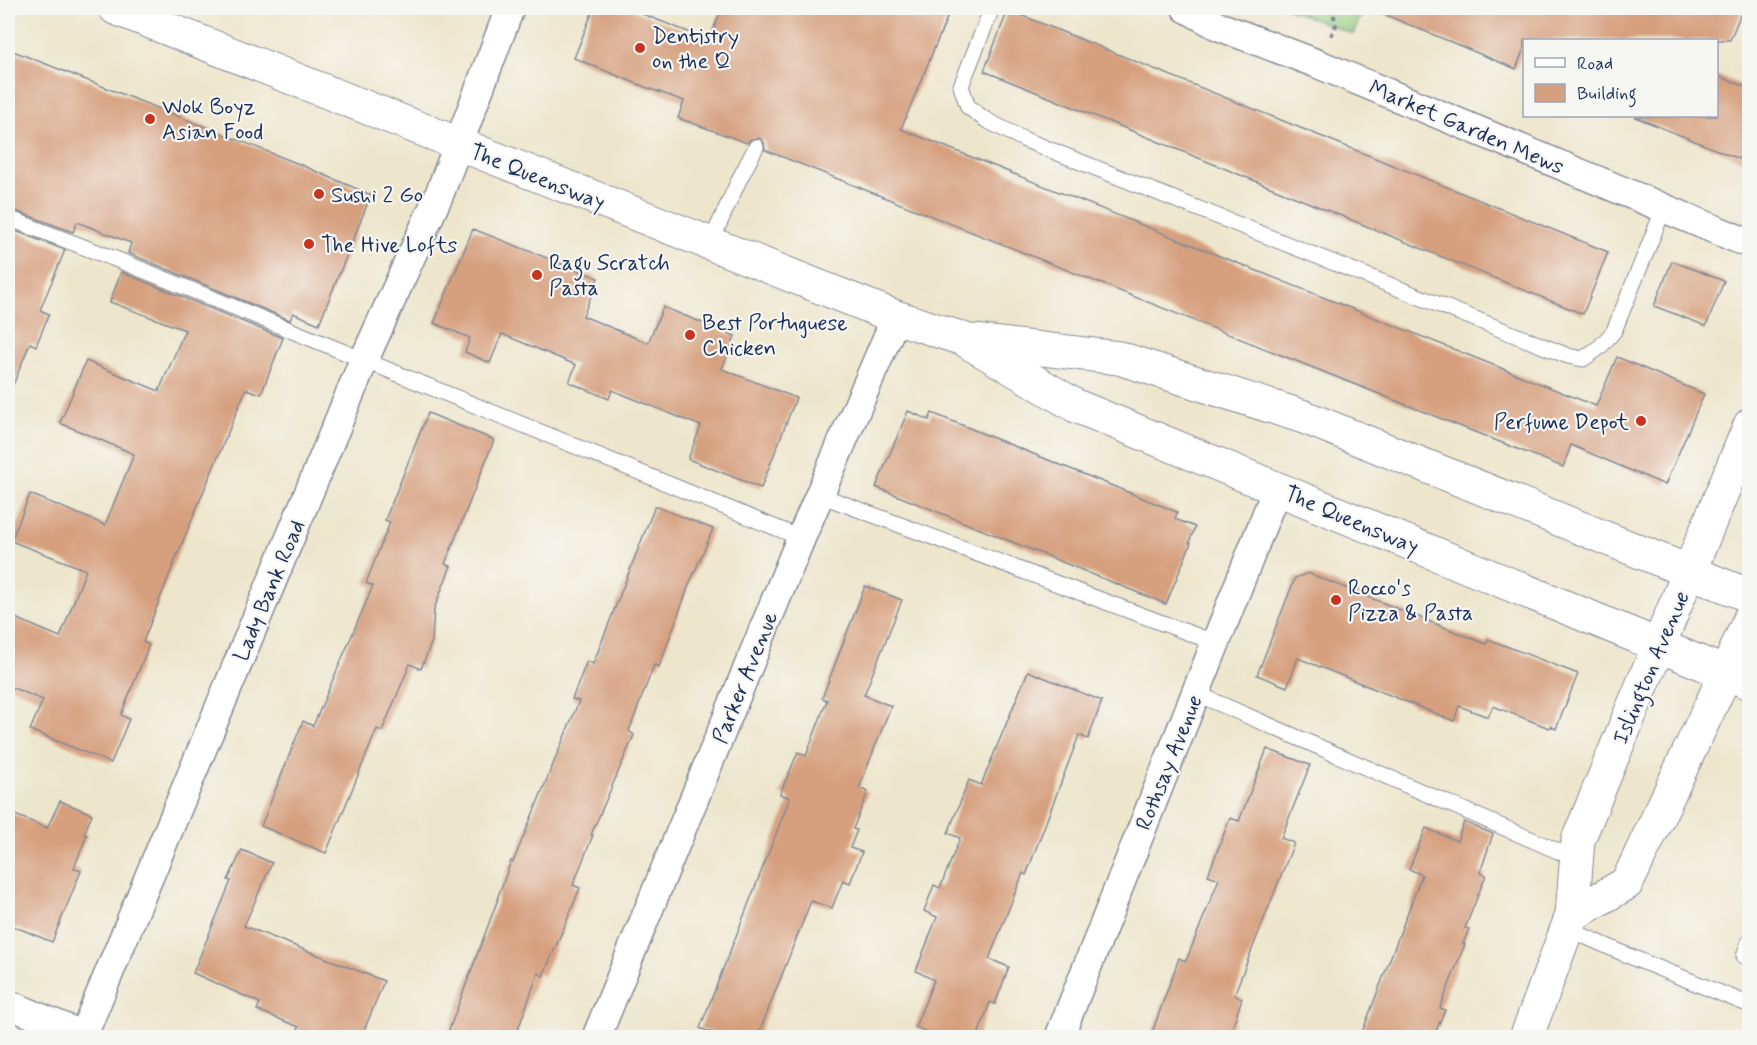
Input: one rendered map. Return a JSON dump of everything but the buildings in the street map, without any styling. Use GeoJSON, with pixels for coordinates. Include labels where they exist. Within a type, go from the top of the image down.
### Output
{"type":"FeatureCollection","features":[{"type":"Feature","properties":{"kind":"main road","name":"The Queensway"},"geometry":{"type":"LineString","coordinates":[[115,8],[896,317],[963,339],[1119,358],[1304,417],[1749,596]]}},
{"type":"Feature","properties":{"kind":"main road","name":"The Queensway"},"geometry":{"type":"LineString","coordinates":[[963,339],[1076,406],[1738,678]]}},
{"type":"Feature","properties":{"kind":"main road","name":"Islington Avenue"},"geometry":{"type":"LineString","coordinates":[[1526,1038],[1569,921],[1578,840],[1749,425]]}},
{"type":"Feature","properties":{"kind":"main road"},"geometry":{"type":"LineString","coordinates":[[1569,921],[1627,883],[1738,678],[1749,618]]}},
{"type":"Feature","properties":{"kind":"street","name":"Lady Bank Road"},"geometry":{"type":"LineString","coordinates":[[84,1037],[364,360],[459,145],[510,8]]}},
{"type":"Feature","properties":{"kind":"street","name":"Market Garden Mews"},"geometry":{"type":"LineString","coordinates":[[1186,8],[1218,26],[1318,64],[1749,244]]}},
{"type":"Feature","properties":{"kind":"street","name":"Parker Avenue"},"geometry":{"type":"LineString","coordinates":[[596,1038],[801,538],[896,317]]}},
{"type":"Feature","properties":{"kind":"street","name":"Rothsay Avenue"},"geometry":{"type":"LineString","coordinates":[[1059,1038],[1277,488]]}},
{"type":"Feature","properties":{"kind":"street"},"geometry":{"type":"LineString","coordinates":[[8,1004],[84,1037]]}},
{"type":"Feature","properties":{"kind":"lane"},"geometry":{"type":"LineString","coordinates":[[992,8],[961,86],[968,106],[986,120],[1023,139],[1568,356],[1583,359],[1600,347],[1614,331],[1664,208]]}},
{"type":"Feature","properties":{"kind":"lane"},"geometry":{"type":"LineString","coordinates":[[710,244],[756,147]]}},
{"type":"Feature","properties":{"kind":"lane"},"geometry":{"type":"LineString","coordinates":[[8,218],[123,262],[801,538]]}},
{"type":"Feature","properties":{"kind":"lane"},"geometry":{"type":"LineString","coordinates":[[820,495],[1216,643]]}},
{"type":"Feature","properties":{"kind":"lane"},"geometry":{"type":"LineString","coordinates":[[1195,693],[1576,860]]}},
{"type":"Feature","properties":{"kind":"lane"},"geometry":{"type":"LineString","coordinates":[[1569,921],[1636,959],[1749,1005]]}},
{"type":"Feature","properties":{"kind":"lane"},"geometry":{"type":"LineString","coordinates":[[1749,942],[1744,956],[1749,958]]}},
{"type":"Feature","properties":{"kind":"green space"},"geometry":{"type":"Polygon","coordinates":[[[1286,8],[1364,8],[1353,34],[1286,8]]]}},
{"type":"Feature","properties":{"kind":"place","name":"Dentistry on the Q"},"geometry":{"type":"Point","coordinates":[640,48]}},
{"type":"Feature","properties":{"kind":"place","name":"Wok Boyz Asian Food"},"geometry":{"type":"Point","coordinates":[150,119]}},
{"type":"Feature","properties":{"kind":"place","name":"Sushi 2 Go"},"geometry":{"type":"Point","coordinates":[319,194]}},
{"type":"Feature","properties":{"kind":"place","name":"The Hive Lofts"},"geometry":{"type":"Point","coordinates":[309,244]}},
{"type":"Feature","properties":{"kind":"place","name":"Ragu Scratch Pasta"},"geometry":{"type":"Point","coordinates":[537,275]}},
{"type":"Feature","properties":{"kind":"place","name":"Best Portuguese Chicken"},"geometry":{"type":"Point","coordinates":[690,335]}},
{"type":"Feature","properties":{"kind":"place","name":"Perfume Depot"},"geometry":{"type":"Point","coordinates":[1641,421]}},
{"type":"Feature","properties":{"kind":"place","name":"Rocco's Pizza & Pasta"},"geometry":{"type":"Point","coordinates":[1336,600]}}]}
